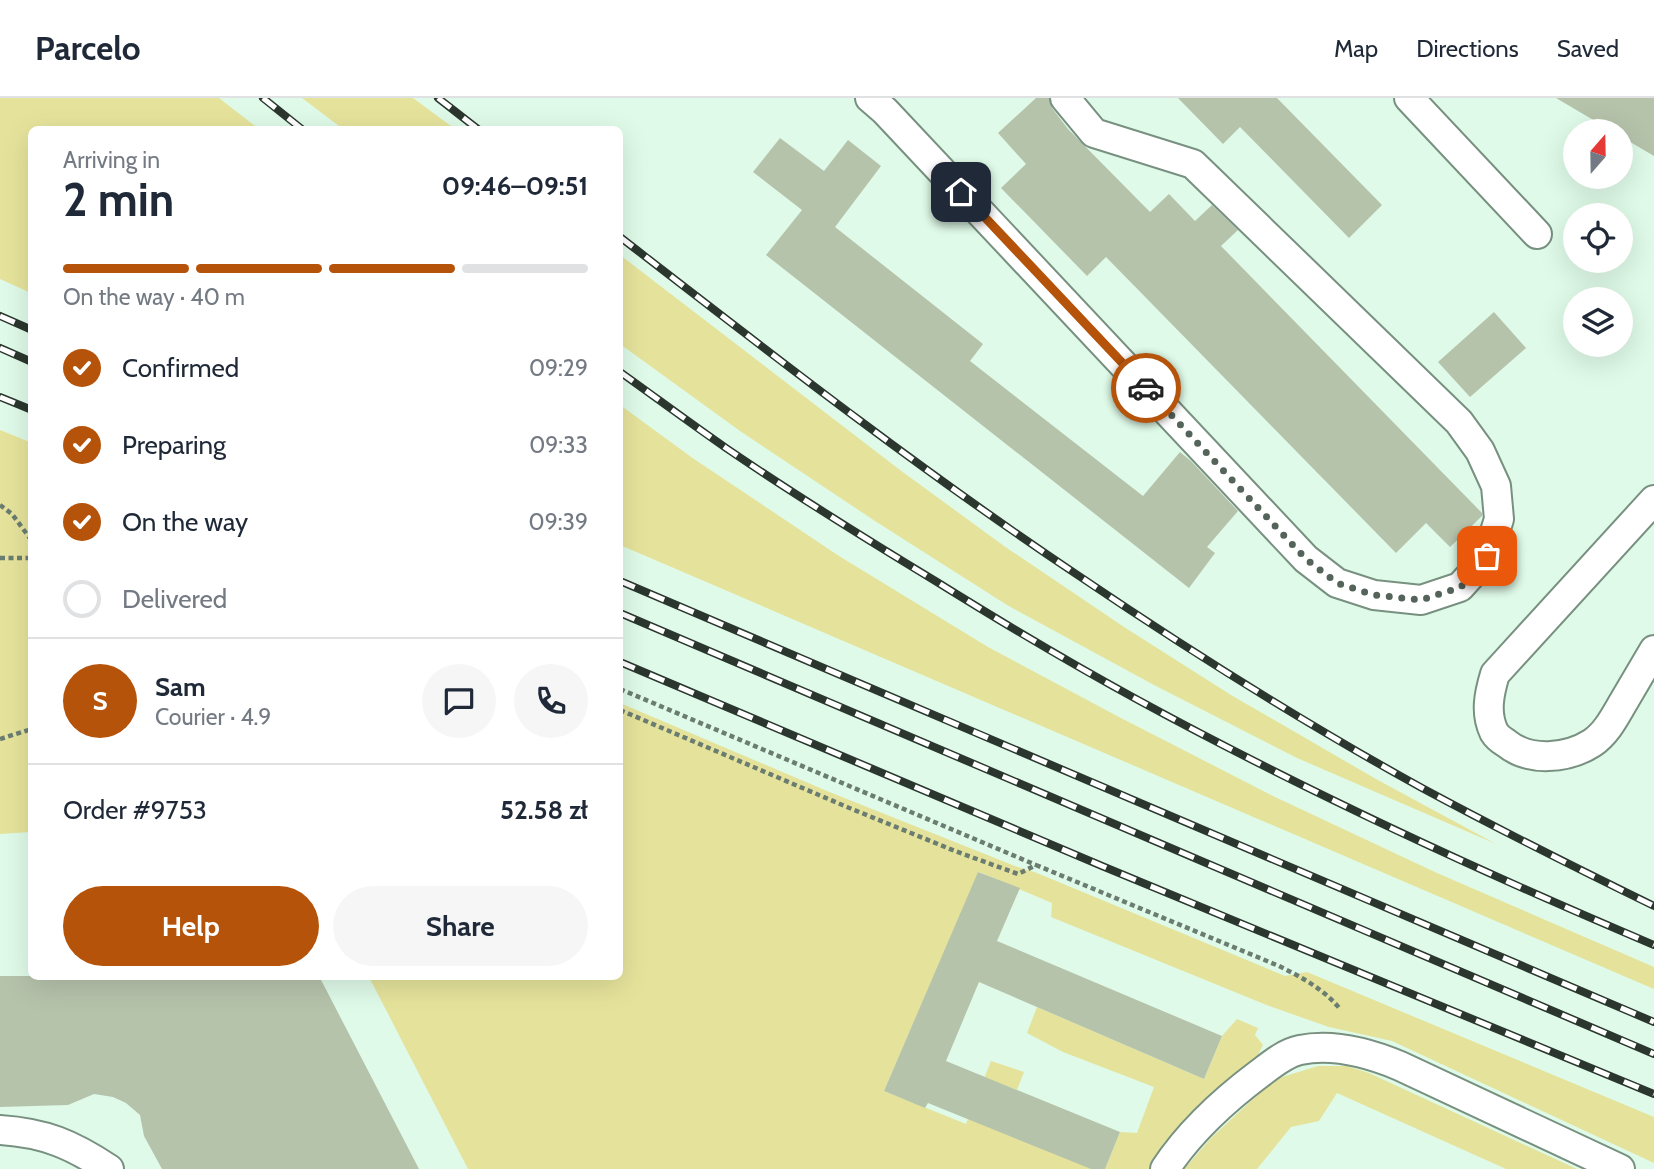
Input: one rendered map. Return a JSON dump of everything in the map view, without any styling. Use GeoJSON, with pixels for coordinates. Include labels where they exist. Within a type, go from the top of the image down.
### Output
{"type":"FeatureCollection","features":[{"type":"Feature","properties":{"kind":"lane"},"geometry":{"type":"LineString","coordinates":[[886,102],[1306,559],[1337,583],[1374,595],[1421,600],[1461,587],[1487,556],[1499,519],[1496,486],[1480,451],[1459,422],[1193,164],[1094,133],[1065,98]]}},
{"type":"Feature","properties":{"kind":"lane"},"geometry":{"type":"LineString","coordinates":[[1409,98],[1537,234]]}},
{"type":"Feature","properties":{"kind":"lane"},"geometry":{"type":"LineString","coordinates":[[1654,500],[1495,674],[1489,695],[1490,718],[1495,735],[1513,749],[1535,755],[1554,756],[1591,744],[1605,732],[1654,650]]}},
{"type":"Feature","properties":{"kind":"lane"},"geometry":{"type":"LineString","coordinates":[[1165,1169],[1177,1150],[1199,1125],[1236,1091],[1276,1061],[1297,1050],[1321,1047],[1354,1051],[1399,1066],[1619,1169]]}},
{"type":"Feature","properties":{"kind":"lane"},"geometry":{"type":"LineString","coordinates":[[0,1130],[35,1134],[62,1142],[109,1169]]}},
{"type":"Feature","properties":{"kind":"path"},"geometry":{"type":"LineString","coordinates":[[0,505],[12,514],[28,536]]}},
{"type":"Feature","properties":{"kind":"path"},"geometry":{"type":"LineString","coordinates":[[0,558],[28,558]]}},
{"type":"Feature","properties":{"kind":"path"},"geometry":{"type":"LineString","coordinates":[[623,690],[1302,977],[1332,1000],[1344,1014],[1354,1029],[1354,1051]]}},
{"type":"Feature","properties":{"kind":"path"},"geometry":{"type":"LineString","coordinates":[[623,711],[955,851],[1018,874],[1037,865]]}},
{"type":"Feature","properties":{"kind":"path"},"geometry":{"type":"LineString","coordinates":[[0,739],[28,730]]}},
{"type":"Feature","properties":{"kind":"shaded area"},"geometry":{"type":"Polygon","coordinates":[[[0,98],[219,98],[255,126],[28,126],[28,292],[0,279],[0,98]]]}},
{"type":"Feature","properties":{"kind":"shaded area"},"geometry":{"type":"Polygon","coordinates":[[[302,98],[413,98],[451,126],[339,126],[302,98]]]}},
{"type":"Feature","properties":{"kind":"shaded area"},"geometry":{"type":"Polygon","coordinates":[[[623,257],[900,470],[1004,546],[1124,627],[1231,695],[1376,779],[1496,844],[1297,758],[1154,685],[1007,605],[740,431],[623,346],[623,257]]]}},
{"type":"Feature","properties":{"kind":"shaded area"},"geometry":{"type":"Polygon","coordinates":[[[623,407],[694,459],[839,556],[988,647],[1275,797],[1437,873],[1654,967],[1654,989],[623,546],[623,407]]]}},
{"type":"Feature","properties":{"kind":"shaded area"},"geometry":{"type":"Polygon","coordinates":[[[0,430],[28,441],[28,832],[0,834],[0,430]]]}},
{"type":"Feature","properties":{"kind":"shaded area"},"geometry":{"type":"Polygon","coordinates":[[[623,704],[827,791],[1037,873],[1285,976],[1307,972],[1654,1117],[1654,1163],[1392,1041],[1329,1027],[1269,1006],[1051,917],[1052,903],[979,872],[884,1091],[966,1124],[991,1061],[1024,1072],[1017,1090],[999,1083],[1091,1169],[468,1169],[371,980],[623,980],[623,704]]]}},
{"type":"Feature","properties":{"kind":"shaded area"},"geometry":{"type":"Polygon","coordinates":[[[1037,1007],[1204,1079],[1222,1036],[1237,1019],[1258,1028],[1255,1035],[1263,1045],[1257,1057],[1222,1084],[1164,1143],[1150,1169],[1105,1169],[1120,1132],[1137,1133],[1154,1087],[1063,1052],[1027,1033],[1037,1007]]]}},
{"type":"Feature","properties":{"kind":"shaded area"},"geometry":{"type":"Polygon","coordinates":[[[1318,1066],[1347,1066],[1369,1073],[1577,1169],[1506,1169],[1337,1093],[1319,1121],[1291,1127],[1257,1169],[1184,1169],[1211,1138],[1266,1087],[1282,1077],[1318,1066]]]}},
{"type":"Feature","properties":{"kind":"building"},"geometry":{"type":"Polygon","coordinates":[[[1036,98],[1049,98],[1052,108],[1068,129],[1150,212],[1169,194],[1195,221],[1212,205],[1238,230],[1221,246],[1482,516],[1450,547],[1426,523],[1396,553],[1106,257],[1087,276],[1001,188],[1026,164],[998,133],[1036,98]]]}},
{"type":"Feature","properties":{"kind":"building"},"geometry":{"type":"Polygon","coordinates":[[[1178,98],[1277,98],[1382,205],[1349,238],[1240,127],[1223,144],[1178,98]]]}},
{"type":"Feature","properties":{"kind":"building"},"geometry":{"type":"Polygon","coordinates":[[[1556,98],[1654,98],[1654,156],[1633,144],[1633,119],[1592,119],[1556,98]]]}},
{"type":"Feature","properties":{"kind":"building"},"geometry":{"type":"Polygon","coordinates":[[[780,138],[824,171],[848,140],[881,166],[835,227],[983,344],[970,361],[1143,496],[1180,452],[1238,511],[1207,547],[1215,553],[1189,588],[766,255],[802,210],[753,172],[780,138]]]}},
{"type":"Feature","properties":{"kind":"building"},"geometry":{"type":"Polygon","coordinates":[[[1494,312],[1526,348],[1470,397],[1438,362],[1494,312]]]}},
{"type":"Feature","properties":{"kind":"building"},"geometry":{"type":"Polygon","coordinates":[[[978,872],[1020,888],[997,941],[1222,1036],[1204,1079],[979,982],[946,1061],[1120,1132],[1105,1169],[1091,1169],[928,1103],[925,1108],[884,1091],[978,872]]]}},
{"type":"Feature","properties":{"kind":"building"},"geometry":{"type":"Polygon","coordinates":[[[0,976],[28,976],[28,980],[321,980],[419,1169],[162,1169],[144,1136],[140,1115],[126,1103],[113,1097],[94,1094],[68,1105],[0,1107],[0,976]]]}},
{"type":"Feature","properties":{"kind":"railway"},"geometry":{"type":"LineString","coordinates":[[263,98],[298,126]]}},
{"type":"Feature","properties":{"kind":"railway"},"geometry":{"type":"LineString","coordinates":[[438,98],[474,126]]}},
{"type":"Feature","properties":{"kind":"railway"},"geometry":{"type":"LineString","coordinates":[[623,239],[903,453],[1163,632],[1291,712],[1422,788],[1654,906]]}},
{"type":"Feature","properties":{"kind":"railway"},"geometry":{"type":"LineString","coordinates":[[0,316],[28,328]]}},
{"type":"Feature","properties":{"kind":"railway"},"geometry":{"type":"LineString","coordinates":[[0,348],[28,360]]}},
{"type":"Feature","properties":{"kind":"railway"},"geometry":{"type":"LineString","coordinates":[[623,374],[804,500],[987,613],[1113,686],[1201,734],[1393,829],[1654,945]]}},
{"type":"Feature","properties":{"kind":"railway"},"geometry":{"type":"LineString","coordinates":[[0,397],[28,408]]}},
{"type":"Feature","properties":{"kind":"railway"},"geometry":{"type":"LineString","coordinates":[[623,582],[1654,1022]]}},
{"type":"Feature","properties":{"kind":"railway"},"geometry":{"type":"LineString","coordinates":[[623,614],[1654,1054]]}},
{"type":"Feature","properties":{"kind":"railway"},"geometry":{"type":"LineString","coordinates":[[623,663],[1102,866],[1654,1094]]}},
{"type":"Feature","properties":{"kind":"way so far"},"geometry":{"type":"LineString","coordinates":[[1146,388],[1306,559],[1337,583],[1374,595],[1421,600],[1461,587],[1487,556]]}},
{"type":"Feature","properties":{"kind":"route"},"geometry":{"type":"LineString","coordinates":[[961,192],[1146,388]]}}]}
